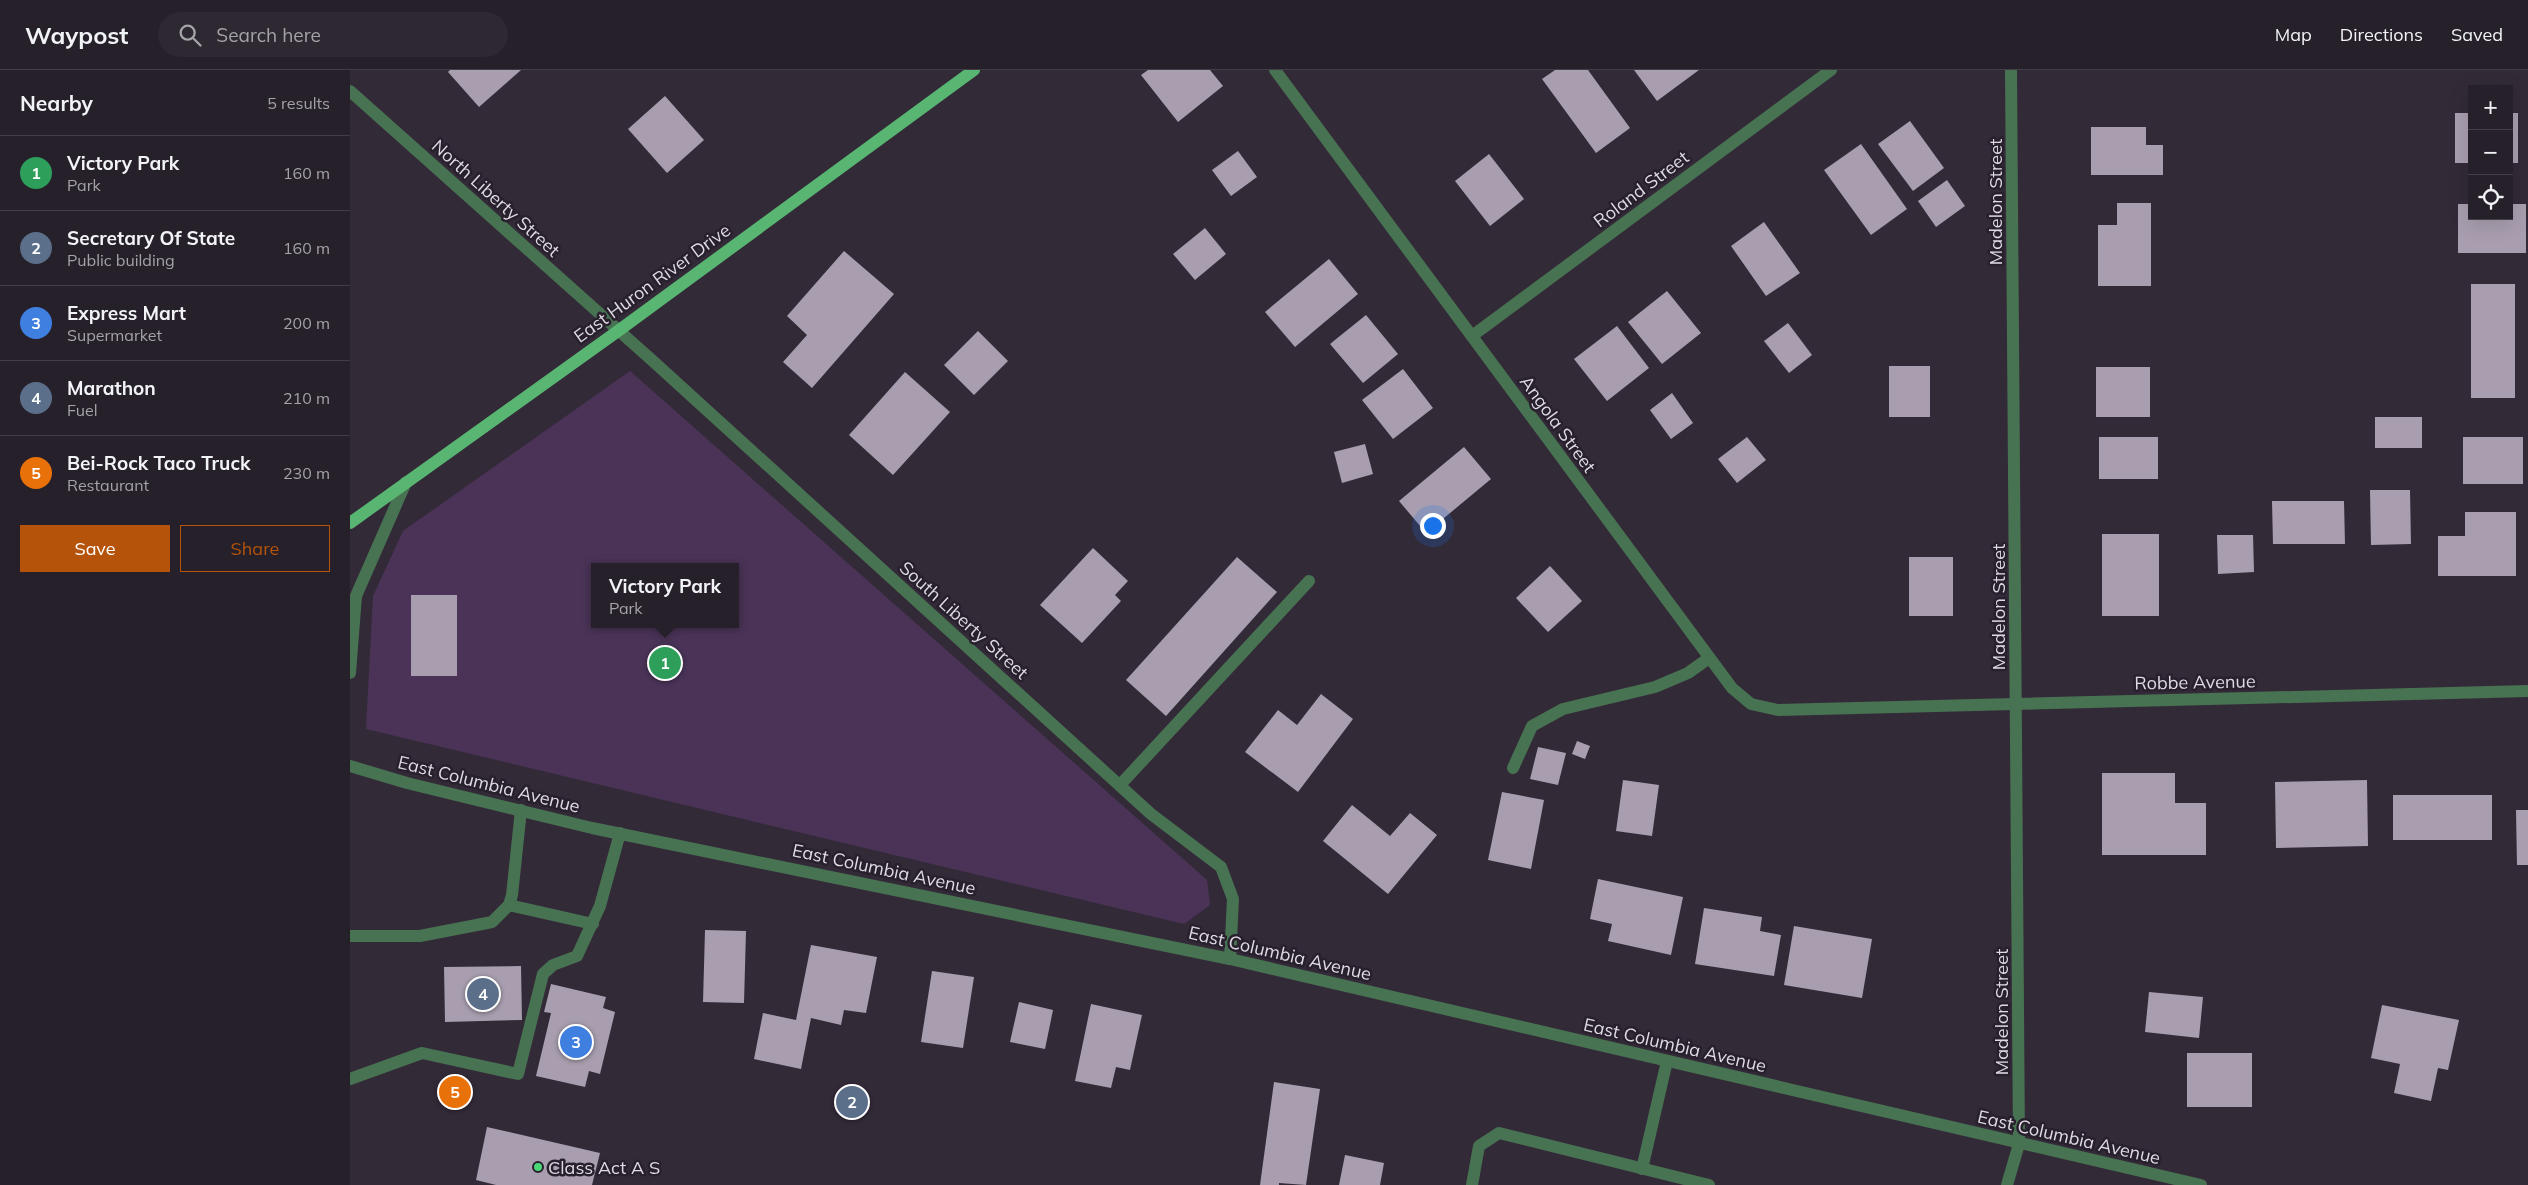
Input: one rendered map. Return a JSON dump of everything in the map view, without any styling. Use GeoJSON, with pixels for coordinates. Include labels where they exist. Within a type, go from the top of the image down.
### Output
{"type":"FeatureCollection","features":[{"type":"Feature","properties":{"kind":"main road","name":"East Huron River Drive"},"geometry":{"type":"LineString","coordinates":[[350,523],[618,331],[974,70]]}},
{"type":"Feature","properties":{"kind":"street","name":"Angola Street"},"geometry":{"type":"LineString","coordinates":[[1275,70],[1732,688],[1751,704],[1763,708],[1863,708]]}},
{"type":"Feature","properties":{"kind":"street","name":"Roland Street"},"geometry":{"type":"LineString","coordinates":[[1472,336],[1831,70]]}},
{"type":"Feature","properties":{"kind":"street","name":"Madelon Street"},"geometry":{"type":"LineString","coordinates":[[2007,1185],[2019,1144],[2011,70]]}},
{"type":"Feature","properties":{"kind":"street","name":"North Liberty Street"},"geometry":{"type":"LineString","coordinates":[[350,90],[618,331]]}},
{"type":"Feature","properties":{"kind":"street","name":"South Liberty Street"},"geometry":{"type":"LineString","coordinates":[[618,331],[1151,814],[1221,867],[1233,899],[1230,958]]}},
{"type":"Feature","properties":{"kind":"street"},"geometry":{"type":"LineString","coordinates":[[350,673],[356,596],[406,482]]}},
{"type":"Feature","properties":{"kind":"street"},"geometry":{"type":"LineString","coordinates":[[1120,785],[1309,581]]}},
{"type":"Feature","properties":{"kind":"street"},"geometry":{"type":"LineString","coordinates":[[1513,768],[1532,726],[1563,710],[1655,687],[1688,673],[1709,658]]}},
{"type":"Feature","properties":{"kind":"street","name":"Robbe Avenue"},"geometry":{"type":"LineString","coordinates":[[1863,708],[2528,691]]}},
{"type":"Feature","properties":{"kind":"street","name":"East Columbia Avenue"},"geometry":{"type":"LineString","coordinates":[[350,766],[407,783],[620,833],[1230,958],[2019,1144],[2201,1185]]}},
{"type":"Feature","properties":{"kind":"street"},"geometry":{"type":"LineString","coordinates":[[350,936],[420,936],[492,922],[509,905],[521,810]]}},
{"type":"Feature","properties":{"kind":"street"},"geometry":{"type":"LineString","coordinates":[[350,1079],[422,1053],[518,1074],[543,974],[553,965],[577,956],[594,924],[620,833]]}},
{"type":"Feature","properties":{"kind":"street"},"geometry":{"type":"LineString","coordinates":[[509,905],[594,924]]}},
{"type":"Feature","properties":{"kind":"street"},"geometry":{"type":"LineString","coordinates":[[1642,1169],[1667,1061]]}},
{"type":"Feature","properties":{"kind":"street"},"geometry":{"type":"LineString","coordinates":[[1472,1185],[1479,1146],[1500,1133],[1709,1185]]}},
{"type":"Feature","properties":{"kind":"shaded area"},"geometry":{"type":"Polygon","coordinates":[[[630,371],[1207,880],[1210,905],[1184,924],[366,729],[373,596],[403,531],[630,371]]]}},
{"type":"Feature","properties":{"kind":"building"},"geometry":{"type":"Polygon","coordinates":[[[450,70],[521,70],[479,107],[448,72],[450,70]]]}},
{"type":"Feature","properties":{"kind":"building"},"geometry":{"type":"Polygon","coordinates":[[[1148,70],[1210,70],[1223,86],[1178,122],[1141,75],[1148,70]]]}},
{"type":"Feature","properties":{"kind":"building"},"geometry":{"type":"Polygon","coordinates":[[[1555,70],[1588,70],[1630,128],[1596,153],[1542,79],[1555,70]]]}},
{"type":"Feature","properties":{"kind":"building"},"geometry":{"type":"Polygon","coordinates":[[[1634,70],[1699,70],[1657,101],[1634,70]]]}},
{"type":"Feature","properties":{"kind":"building"},"geometry":{"type":"Polygon","coordinates":[[[665,96],[704,140],[667,173],[628,129],[665,96]]]}},
{"type":"Feature","properties":{"kind":"building"},"geometry":{"type":"Polygon","coordinates":[[[2455,113],[2468,113],[2468,163],[2455,163],[2455,113]]]}},
{"type":"Feature","properties":{"kind":"building"},"geometry":{"type":"Polygon","coordinates":[[[2513,113],[2518,113],[2518,163],[2513,163],[2513,113]]]}},
{"type":"Feature","properties":{"kind":"building"},"geometry":{"type":"Polygon","coordinates":[[[1910,121],[1944,168],[1913,191],[1878,144],[1910,121]]]}},
{"type":"Feature","properties":{"kind":"building"},"geometry":{"type":"Polygon","coordinates":[[[2091,127],[2146,127],[2146,145],[2163,145],[2163,175],[2091,175],[2091,127]]]}},
{"type":"Feature","properties":{"kind":"building"},"geometry":{"type":"Polygon","coordinates":[[[1861,144],[1907,209],[1871,235],[1824,170],[1861,144]]]}},
{"type":"Feature","properties":{"kind":"building"},"geometry":{"type":"Polygon","coordinates":[[[1238,151],[1257,177],[1231,196],[1212,170],[1238,151]]]}},
{"type":"Feature","properties":{"kind":"building"},"geometry":{"type":"Polygon","coordinates":[[[1489,154],[1524,199],[1490,226],[1455,181],[1489,154]]]}},
{"type":"Feature","properties":{"kind":"building"},"geometry":{"type":"Polygon","coordinates":[[[1947,180],[1965,206],[1936,227],[1918,201],[1947,180]]]}},
{"type":"Feature","properties":{"kind":"building"},"geometry":{"type":"Polygon","coordinates":[[[2117,203],[2151,203],[2151,286],[2098,286],[2098,225],[2117,225],[2117,203]]]}},
{"type":"Feature","properties":{"kind":"building"},"geometry":{"type":"Polygon","coordinates":[[[2458,204],[2468,204],[2468,220],[2513,220],[2513,204],[2526,204],[2526,253],[2458,253],[2458,204]]]}},
{"type":"Feature","properties":{"kind":"building"},"geometry":{"type":"Polygon","coordinates":[[[1764,222],[1800,273],[1766,296],[1731,246],[1764,222]]]}},
{"type":"Feature","properties":{"kind":"building"},"geometry":{"type":"Polygon","coordinates":[[[1205,228],[1226,254],[1195,280],[1173,254],[1205,228]]]}},
{"type":"Feature","properties":{"kind":"building"},"geometry":{"type":"Polygon","coordinates":[[[844,251],[894,294],[812,388],[783,362],[807,335],[787,316],[844,251]]]}},
{"type":"Feature","properties":{"kind":"building"},"geometry":{"type":"Polygon","coordinates":[[[1329,259],[1358,294],[1295,347],[1265,312],[1329,259]]]}},
{"type":"Feature","properties":{"kind":"building"},"geometry":{"type":"Polygon","coordinates":[[[2471,284],[2515,284],[2515,398],[2471,398],[2471,284]]]}},
{"type":"Feature","properties":{"kind":"building"},"geometry":{"type":"Polygon","coordinates":[[[1667,291],[1701,333],[1662,364],[1628,322],[1667,291]]]}},
{"type":"Feature","properties":{"kind":"building"},"geometry":{"type":"Polygon","coordinates":[[[1366,315],[1398,354],[1363,383],[1330,344],[1366,315]]]}},
{"type":"Feature","properties":{"kind":"building"},"geometry":{"type":"Polygon","coordinates":[[[1788,323],[1812,355],[1789,373],[1764,341],[1788,323]]]}},
{"type":"Feature","properties":{"kind":"building"},"geometry":{"type":"Polygon","coordinates":[[[1617,326],[1649,368],[1607,401],[1574,359],[1617,326]]]}},
{"type":"Feature","properties":{"kind":"building"},"geometry":{"type":"Polygon","coordinates":[[[978,331],[1008,361],[974,395],[944,365],[978,331]]]}},
{"type":"Feature","properties":{"kind":"building"},"geometry":{"type":"Polygon","coordinates":[[[1889,366],[1930,366],[1930,417],[1889,417],[1889,366]]]}},
{"type":"Feature","properties":{"kind":"building"},"geometry":{"type":"Polygon","coordinates":[[[2096,367],[2150,367],[2150,417],[2096,417],[2096,367]]]}},
{"type":"Feature","properties":{"kind":"building"},"geometry":{"type":"Polygon","coordinates":[[[1403,369],[1433,408],[1393,439],[1362,400],[1403,369]]]}},
{"type":"Feature","properties":{"kind":"building"},"geometry":{"type":"Polygon","coordinates":[[[905,372],[950,412],[893,475],[849,435],[905,372]]]}},
{"type":"Feature","properties":{"kind":"building"},"geometry":{"type":"Polygon","coordinates":[[[1672,393],[1693,423],[1671,439],[1650,410],[1672,393]]]}},
{"type":"Feature","properties":{"kind":"building"},"geometry":{"type":"Polygon","coordinates":[[[2375,417],[2422,417],[2422,448],[2375,448],[2375,417]]]}},
{"type":"Feature","properties":{"kind":"building"},"geometry":{"type":"Polygon","coordinates":[[[1747,437],[1766,460],[1737,483],[1718,459],[1747,437]]]}},
{"type":"Feature","properties":{"kind":"building"},"geometry":{"type":"Polygon","coordinates":[[[2099,437],[2158,437],[2158,479],[2099,479],[2099,437]]]}},
{"type":"Feature","properties":{"kind":"building"},"geometry":{"type":"Polygon","coordinates":[[[2463,437],[2523,437],[2523,484],[2463,484],[2463,437]]]}},
{"type":"Feature","properties":{"kind":"building"},"geometry":{"type":"Polygon","coordinates":[[[1365,444],[1373,474],[1342,483],[1334,452],[1365,444]]]}},
{"type":"Feature","properties":{"kind":"building"},"geometry":{"type":"Polygon","coordinates":[[[1464,447],[1491,479],[1426,533],[1399,501],[1464,447]]]}},
{"type":"Feature","properties":{"kind":"building"},"geometry":{"type":"Polygon","coordinates":[[[2370,490],[2410,490],[2411,544],[2371,545],[2370,490]]]}},
{"type":"Feature","properties":{"kind":"building"},"geometry":{"type":"Polygon","coordinates":[[[2272,501],[2344,501],[2345,544],[2273,544],[2272,501]]]}},
{"type":"Feature","properties":{"kind":"building"},"geometry":{"type":"Polygon","coordinates":[[[2465,512],[2516,512],[2516,576],[2438,576],[2438,536],[2465,536],[2465,512]]]}},
{"type":"Feature","properties":{"kind":"building"},"geometry":{"type":"Polygon","coordinates":[[[2102,534],[2159,534],[2159,616],[2102,616],[2102,534]]]}},
{"type":"Feature","properties":{"kind":"building"},"geometry":{"type":"Polygon","coordinates":[[[2217,535],[2253,535],[2254,572],[2218,574],[2217,535]]]}},
{"type":"Feature","properties":{"kind":"building"},"geometry":{"type":"Polygon","coordinates":[[[1093,548],[1128,581],[1115,595],[1121,601],[1082,643],[1040,605],[1093,548]]]}},
{"type":"Feature","properties":{"kind":"building"},"geometry":{"type":"Polygon","coordinates":[[[1237,557],[1277,592],[1166,716],[1126,680],[1237,557]]]}},
{"type":"Feature","properties":{"kind":"building"},"geometry":{"type":"Polygon","coordinates":[[[1909,557],[1953,557],[1953,616],[1909,616],[1909,557]]]}},
{"type":"Feature","properties":{"kind":"building"},"geometry":{"type":"Polygon","coordinates":[[[1550,566],[1582,601],[1548,632],[1516,598],[1550,566]]]}},
{"type":"Feature","properties":{"kind":"building"},"geometry":{"type":"Polygon","coordinates":[[[411,595],[457,595],[457,676],[411,676],[411,595]]]}},
{"type":"Feature","properties":{"kind":"building"},"geometry":{"type":"Polygon","coordinates":[[[1321,694],[1353,719],[1298,792],[1245,752],[1278,710],[1297,725],[1321,694]]]}},
{"type":"Feature","properties":{"kind":"building"},"geometry":{"type":"Polygon","coordinates":[[[1577,741],[1590,746],[1585,759],[1572,754],[1577,741]]]}},
{"type":"Feature","properties":{"kind":"building"},"geometry":{"type":"Polygon","coordinates":[[[1538,747],[1566,753],[1558,785],[1530,779],[1538,747]]]}},
{"type":"Feature","properties":{"kind":"building"},"geometry":{"type":"Polygon","coordinates":[[[2102,773],[2175,773],[2175,803],[2206,803],[2206,855],[2102,855],[2102,773]]]}},
{"type":"Feature","properties":{"kind":"building"},"geometry":{"type":"Polygon","coordinates":[[[1623,780],[1659,785],[1652,836],[1616,831],[1623,780]]]}},
{"type":"Feature","properties":{"kind":"building"},"geometry":{"type":"Polygon","coordinates":[[[2367,780],[2368,846],[2276,848],[2275,782],[2367,780]]]}},
{"type":"Feature","properties":{"kind":"building"},"geometry":{"type":"Polygon","coordinates":[[[1502,792],[1544,800],[1531,869],[1488,860],[1502,792]]]}},
{"type":"Feature","properties":{"kind":"building"},"geometry":{"type":"Polygon","coordinates":[[[2393,795],[2492,795],[2492,840],[2393,840],[2393,795]]]}},
{"type":"Feature","properties":{"kind":"building"},"geometry":{"type":"Polygon","coordinates":[[[1352,805],[1390,836],[1410,813],[1437,835],[1388,894],[1323,841],[1352,805]]]}},
{"type":"Feature","properties":{"kind":"building"},"geometry":{"type":"Polygon","coordinates":[[[2516,810],[2528,810],[2528,865],[2517,865],[2516,810]]]}},
{"type":"Feature","properties":{"kind":"building"},"geometry":{"type":"Polygon","coordinates":[[[1598,879],[1683,897],[1671,955],[1608,941],[1612,924],[1590,919],[1598,879]]]}},
{"type":"Feature","properties":{"kind":"building"},"geometry":{"type":"Polygon","coordinates":[[[1704,908],[1762,917],[1760,931],[1781,935],[1774,976],[1695,964],[1704,908]]]}},
{"type":"Feature","properties":{"kind":"building"},"geometry":{"type":"Polygon","coordinates":[[[1794,926],[1872,939],[1862,998],[1784,985],[1794,926]]]}},
{"type":"Feature","properties":{"kind":"building"},"geometry":{"type":"Polygon","coordinates":[[[705,930],[746,931],[744,1003],[703,1002],[705,930]]]}},
{"type":"Feature","properties":{"kind":"building"},"geometry":{"type":"Polygon","coordinates":[[[811,945],[877,957],[866,1013],[844,1010],[841,1025],[811,1018],[801,1069],[754,1059],[763,1013],[796,1020],[811,945]]]}},
{"type":"Feature","properties":{"kind":"building"},"geometry":{"type":"Polygon","coordinates":[[[521,966],[522,1020],[445,1022],[444,967],[521,966]]]}},
{"type":"Feature","properties":{"kind":"building"},"geometry":{"type":"Polygon","coordinates":[[[932,971],[974,977],[963,1048],[921,1042],[932,971]]]}},
{"type":"Feature","properties":{"kind":"building"},"geometry":{"type":"Polygon","coordinates":[[[551,984],[606,997],[603,1008],[615,1012],[600,1074],[589,1071],[585,1087],[536,1076],[551,1013],[544,1012],[551,984]]]}},
{"type":"Feature","properties":{"kind":"building"},"geometry":{"type":"Polygon","coordinates":[[[2149,992],[2203,997],[2199,1038],[2145,1032],[2149,992]]]}},
{"type":"Feature","properties":{"kind":"building"},"geometry":{"type":"Polygon","coordinates":[[[1019,1002],[1053,1010],[1045,1049],[1010,1042],[1019,1002]]]}},
{"type":"Feature","properties":{"kind":"building"},"geometry":{"type":"Polygon","coordinates":[[[1091,1004],[1142,1015],[1130,1070],[1116,1067],[1111,1088],[1075,1081],[1091,1004]]]}},
{"type":"Feature","properties":{"kind":"building"},"geometry":{"type":"Polygon","coordinates":[[[2382,1005],[2459,1020],[2448,1070],[2438,1068],[2431,1101],[2394,1093],[2400,1064],[2371,1058],[2382,1005]]]}},
{"type":"Feature","properties":{"kind":"building"},"geometry":{"type":"Polygon","coordinates":[[[2187,1053],[2252,1053],[2252,1107],[2187,1107],[2187,1053]]]}},
{"type":"Feature","properties":{"kind":"building"},"geometry":{"type":"Polygon","coordinates":[[[1274,1082],[1320,1089],[1306,1185],[1279,1183],[1279,1185],[1260,1185],[1274,1082]]]}},
{"type":"Feature","properties":{"kind":"building","name":"Class Act A S"},"geometry":{"type":"Polygon","coordinates":[[[487,1127],[600,1153],[592,1185],[496,1185],[476,1180],[487,1127]]]}},
{"type":"Feature","properties":{"kind":"building"},"geometry":{"type":"Polygon","coordinates":[[[1345,1155],[1384,1163],[1380,1185],[1339,1185],[1345,1155]]]}},
{"type":"Feature","properties":{"kind":"place","name":"Victory Park"},"geometry":{"type":"Point","coordinates":[665,663]}},
{"type":"Feature","properties":{"kind":"place","name":"Marathon"},"geometry":{"type":"Point","coordinates":[483,994]}},
{"type":"Feature","properties":{"kind":"place","name":"Express Mart"},"geometry":{"type":"Point","coordinates":[576,1042]}},
{"type":"Feature","properties":{"kind":"place","name":"Bei-Rock Taco Truck"},"geometry":{"type":"Point","coordinates":[455,1092]}},
{"type":"Feature","properties":{"kind":"place","name":"Secretary Of State"},"geometry":{"type":"Point","coordinates":[852,1102]}},
{"type":"Feature","properties":{"kind":"place","name":"Class Act A S"},"geometry":{"type":"Point","coordinates":[538,1167]}}]}
